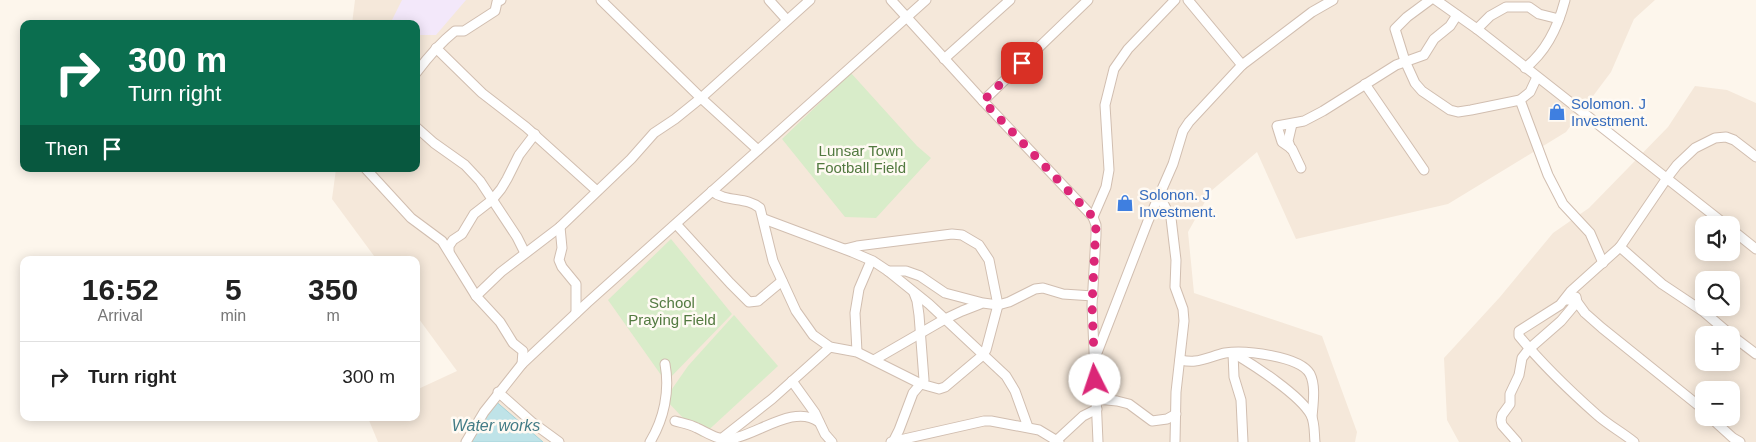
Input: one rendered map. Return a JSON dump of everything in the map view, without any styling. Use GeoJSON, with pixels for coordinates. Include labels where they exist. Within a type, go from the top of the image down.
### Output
{"type":"FeatureCollection","features":[{"type":"Feature","properties":{"kind":"street"},"geometry":{"type":"LineString","coordinates":[[420,68],[436,48],[455,30],[464,31],[495,12],[497,2],[501,0]]}},
{"type":"Feature","properties":{"kind":"street"},"geometry":{"type":"LineString","coordinates":[[601,0],[701,98],[758,150]]}},
{"type":"Feature","properties":{"kind":"street"},"geometry":{"type":"LineString","coordinates":[[769,0],[787,20]]}},
{"type":"Feature","properties":{"kind":"street"},"geometry":{"type":"LineString","coordinates":[[476,296],[483,287],[560,226],[631,159],[654,133],[701,98],[810,0]]}},
{"type":"Feature","properties":{"kind":"street"},"geometry":{"type":"LineString","coordinates":[[891,0],[1093,217],[1096,225],[1093,296],[1098,442]]}},
{"type":"Feature","properties":{"kind":"street"},"geometry":{"type":"LineString","coordinates":[[466,442],[498,392],[522,364],[576,313],[926,0]]}},
{"type":"Feature","properties":{"kind":"street"},"geometry":{"type":"LineString","coordinates":[[944,59],[1010,0]]}},
{"type":"Feature","properties":{"kind":"street"},"geometry":{"type":"LineString","coordinates":[[983,101],[1088,0]]}},
{"type":"Feature","properties":{"kind":"street"},"geometry":{"type":"LineString","coordinates":[[1093,217],[1106,188],[1109,170],[1105,105],[1114,69],[1128,49],[1175,0]]}},
{"type":"Feature","properties":{"kind":"street"},"geometry":{"type":"LineString","coordinates":[[1188,0],[1242,65]]}},
{"type":"Feature","properties":{"kind":"street"},"geometry":{"type":"LineString","coordinates":[[1094,360],[1173,164],[1183,131],[1189,122],[1242,65],[1322,3],[1333,0]]}},
{"type":"Feature","properties":{"kind":"street"},"geometry":{"type":"LineString","coordinates":[[1430,0],[1395,28],[1405,61],[1415,83],[1422,91],[1450,110],[1458,112],[1520,100],[1530,92],[1536,77]]}},
{"type":"Feature","properties":{"kind":"street"},"geometry":{"type":"LineString","coordinates":[[1436,0],[1477,29],[1715,216]]}},
{"type":"Feature","properties":{"kind":"street"},"geometry":{"type":"LineString","coordinates":[[1525,68],[1535,60],[1548,43],[1565,0]]}},
{"type":"Feature","properties":{"kind":"street"},"geometry":{"type":"LineString","coordinates":[[1477,29],[1490,16],[1506,7],[1529,7],[1539,14],[1559,19]]}},
{"type":"Feature","properties":{"kind":"street"},"geometry":{"type":"LineString","coordinates":[[1292,149],[1282,142],[1277,126],[1304,121],[1405,61],[1424,55],[1434,39],[1450,26],[1457,15]]}},
{"type":"Feature","properties":{"kind":"street"},"geometry":{"type":"LineString","coordinates":[[436,48],[482,93],[535,134],[597,191]]}},
{"type":"Feature","properties":{"kind":"street"},"geometry":{"type":"LineString","coordinates":[[1365,84],[1424,170]]}},
{"type":"Feature","properties":{"kind":"street"},"geometry":{"type":"LineString","coordinates":[[1520,100],[1548,175],[1562,204],[1590,233],[1603,263]]}},
{"type":"Feature","properties":{"kind":"street"},"geometry":{"type":"LineString","coordinates":[[1292,124],[1288,141],[1301,168]]}},
{"type":"Feature","properties":{"kind":"street"},"geometry":{"type":"LineString","coordinates":[[420,131],[465,165],[480,181],[517,237],[525,253]]}},
{"type":"Feature","properties":{"kind":"street"},"geometry":{"type":"LineString","coordinates":[[448,251],[453,240],[462,234],[474,214],[492,200],[508,179],[519,155],[535,134]]}},
{"type":"Feature","properties":{"kind":"street"},"geometry":{"type":"LineString","coordinates":[[1634,442],[1597,415],[1529,349],[1518,334],[1520,330],[1554,310],[1620,247],[1666,178],[1695,148],[1715,138],[1726,137],[1734,140],[1756,157]]}},
{"type":"Feature","properties":{"kind":"street"},"geometry":{"type":"LineString","coordinates":[[369,172],[411,218],[436,236],[448,251],[476,296],[500,322],[513,343],[523,351],[522,364]]}},
{"type":"Feature","properties":{"kind":"street"},"geometry":{"type":"LineString","coordinates":[[712,191],[719,197],[748,201],[757,205],[762,212],[773,261],[796,311],[813,335],[830,347],[857,352],[921,384],[941,389],[983,355],[998,305],[989,260],[986,253],[979,246],[962,235],[952,234],[845,249]]}},
{"type":"Feature","properties":{"kind":"street"},"geometry":{"type":"LineString","coordinates":[[1159,195],[1171,218],[1176,260],[1175,287],[1183,309],[1184,321],[1175,442]]}},
{"type":"Feature","properties":{"kind":"street"},"geometry":{"type":"LineString","coordinates":[[764,219],[845,249],[871,260],[888,271],[945,319],[1012,385],[1028,427]]}},
{"type":"Feature","properties":{"kind":"street"},"geometry":{"type":"LineString","coordinates":[[676,224],[749,302],[758,301],[782,281]]}},
{"type":"Feature","properties":{"kind":"street"},"geometry":{"type":"LineString","coordinates":[[560,226],[562,248],[559,260],[562,267],[576,284],[576,313]]}},
{"type":"Feature","properties":{"kind":"street"},"geometry":{"type":"LineString","coordinates":[[1740,236],[1756,249]]}},
{"type":"Feature","properties":{"kind":"street"},"geometry":{"type":"LineString","coordinates":[[1620,247],[1662,284],[1704,312],[1720,326]]}},
{"type":"Feature","properties":{"kind":"street"},"geometry":{"type":"LineString","coordinates":[[857,352],[855,313],[859,289],[871,260]]}},
{"type":"Feature","properties":{"kind":"street"},"geometry":{"type":"LineString","coordinates":[[888,271],[906,271],[920,276],[945,293],[998,305],[1009,302],[1035,289],[1044,288],[1063,294],[1093,296]]}},
{"type":"Feature","properties":{"kind":"street"},"geometry":{"type":"LineString","coordinates":[[1576,287],[1578,302],[1586,313],[1695,403]]}},
{"type":"Feature","properties":{"kind":"street"},"geometry":{"type":"LineString","coordinates":[[892,442],[899,430],[913,394],[924,380],[917,301],[913,291]]}},
{"type":"Feature","properties":{"kind":"street"},"geometry":{"type":"LineString","coordinates":[[1565,300],[1578,302]]}},
{"type":"Feature","properties":{"kind":"street"},"geometry":{"type":"LineString","coordinates":[[1517,442],[1502,425],[1501,420],[1502,415],[1510,404],[1510,394],[1519,375],[1522,358],[1578,302]]}},
{"type":"Feature","properties":{"kind":"street"},"geometry":{"type":"LineString","coordinates":[[874,360],[945,319],[967,308],[983,303]]}},
{"type":"Feature","properties":{"kind":"street"},"geometry":{"type":"LineString","coordinates":[[1740,342],[1756,354]]}},
{"type":"Feature","properties":{"kind":"street"},"geometry":{"type":"LineString","coordinates":[[719,441],[830,347]]}},
{"type":"Feature","properties":{"kind":"street"},"geometry":{"type":"LineString","coordinates":[[1180,360],[1195,361],[1225,353],[1267,355],[1306,368],[1312,382],[1312,417],[1315,442]]}},
{"type":"Feature","properties":{"kind":"street"},"geometry":{"type":"LineString","coordinates":[[1233,353],[1295,396],[1302,402],[1312,417]]}},
{"type":"Feature","properties":{"kind":"street"},"geometry":{"type":"LineString","coordinates":[[1233,353],[1234,377],[1241,400],[1243,442]]}},
{"type":"Feature","properties":{"kind":"street"},"geometry":{"type":"LineString","coordinates":[[650,442],[662,417],[664,408],[667,374],[665,364]]}},
{"type":"Feature","properties":{"kind":"street"},"geometry":{"type":"LineString","coordinates":[[792,381],[816,413],[825,434],[832,442]]}},
{"type":"Feature","properties":{"kind":"street"},"geometry":{"type":"LineString","coordinates":[[498,392],[533,423],[559,442]]}},
{"type":"Feature","properties":{"kind":"street"},"geometry":{"type":"LineString","coordinates":[[1097,399],[1129,404],[1152,421],[1167,419],[1176,414]]}},
{"type":"Feature","properties":{"kind":"street"},"geometry":{"type":"LineString","coordinates":[[892,442],[916,440],[984,421],[1028,427],[1039,430],[1058,441],[1083,416],[1097,410]]}},
{"type":"Feature","properties":{"kind":"street"},"geometry":{"type":"LineString","coordinates":[[675,421],[687,424],[719,441],[743,436],[787,417],[809,417],[819,422]]}},
{"type":"Feature","properties":{"kind":"street"},"geometry":{"type":"LineString","coordinates":[[1720,426],[1740,442]]}},
{"type":"Feature","properties":{"kind":"shaded area"},"geometry":{"type":"Polygon","coordinates":[[[355,0],[1655,0],[1634,19],[1611,72],[1566,132],[1448,204],[1296,239],[1257,152],[1211,191],[1188,232],[1194,293],[1322,336],[1357,432],[1355,442],[378,442],[369,421],[420,421],[420,388],[457,371],[420,320],[420,256],[374,256],[332,199],[336,172],[420,172],[420,20],[352,20],[355,0]]]}},
{"type":"Feature","properties":{"kind":"shaded area"},"geometry":{"type":"Polygon","coordinates":[[[402,0],[466,0],[436,35],[420,35],[420,20],[392,20],[402,0]]]}},
{"type":"Feature","properties":{"kind":"shaded area"},"geometry":{"type":"Polygon","coordinates":[[[1695,86],[1727,90],[1756,103],[1756,442],[1459,442],[1447,420],[1444,358],[1500,297],[1553,233],[1589,208],[1668,127],[1695,86]]]}},
{"type":"Feature","properties":{"kind":"green space","name":"Lunsar Town Football Field"},"geometry":{"type":"Polygon","coordinates":[[[851,73],[917,146],[931,158],[876,218],[845,217],[782,139],[851,73]]]}},
{"type":"Feature","properties":{"kind":"green space","name":"School Praying Field"},"geometry":{"type":"Polygon","coordinates":[[[671,239],[732,314],[666,382],[608,300],[671,239]]]}},
{"type":"Feature","properties":{"kind":"green space"},"geometry":{"type":"Polygon","coordinates":[[[734,315],[778,366],[701,437],[665,399],[688,366],[734,315]]]}},
{"type":"Feature","properties":{"kind":"water","name":"Water works"},"geometry":{"type":"Polygon","coordinates":[[[493,399],[543,442],[466,442],[493,399]]]}},
{"type":"Feature","properties":{"kind":"place","name":"Solomon. J Investment."},"geometry":{"type":"Point","coordinates":[1557,112]}},
{"type":"Feature","properties":{"kind":"place","name":"Solonon. J Investment."},"geometry":{"type":"Point","coordinates":[1125,203]}},
{"type":"Feature","properties":{"kind":"route"},"geometry":{"type":"LineString","coordinates":[[1022,63],[983,101],[1093,217],[1096,225],[1092,305],[1095,380]]}}]}
